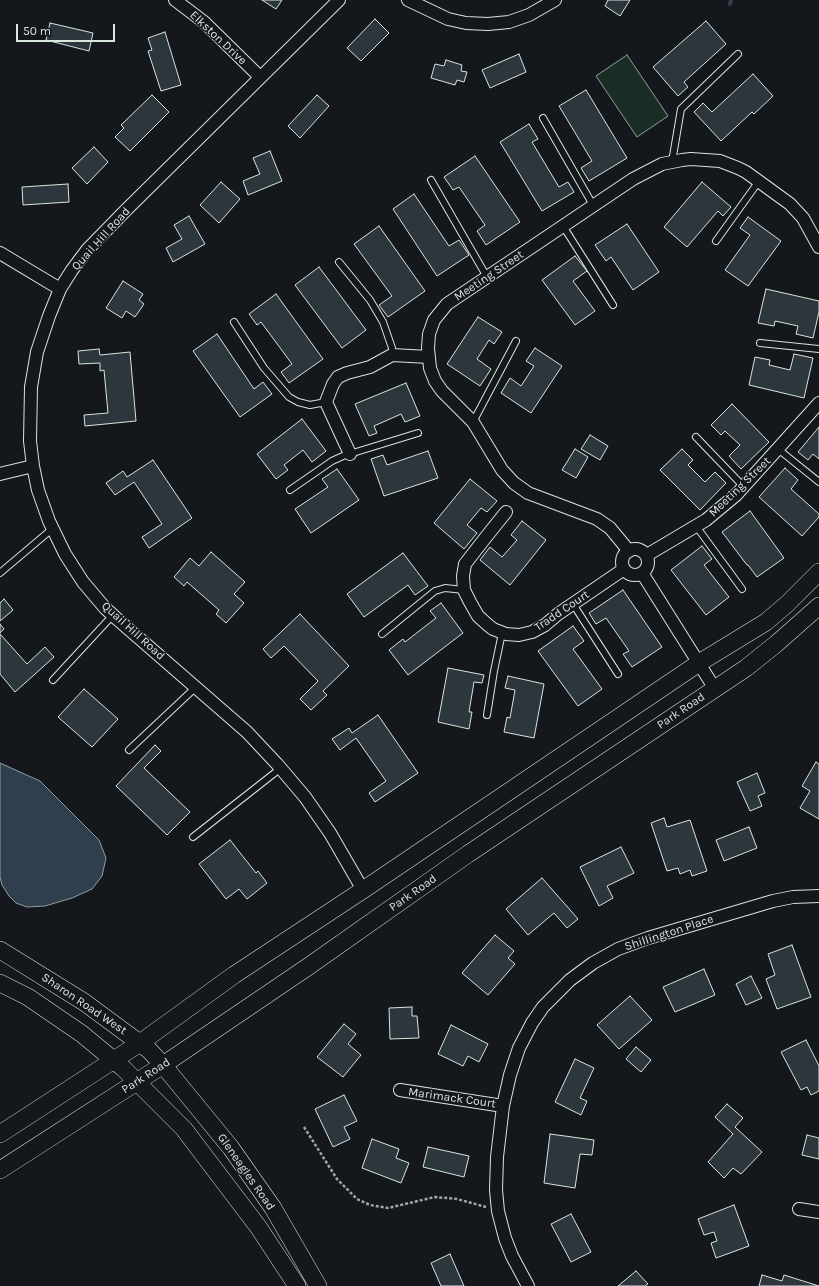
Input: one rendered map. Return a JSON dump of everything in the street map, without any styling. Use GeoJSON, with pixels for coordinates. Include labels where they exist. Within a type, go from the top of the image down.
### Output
{"type":"FeatureCollection","features":[{"type":"Feature","properties":{"kind":"main road"},"geometry":{"type":"LineString","coordinates":[[0,1134],[140,1043],[234,975],[363,890],[699,663],[766,622],[787,604],[819,572]]}},
{"type":"Feature","properties":{"kind":"main road","name":"Park Road"},"geometry":{"type":"LineString","coordinates":[[0,1170],[163,1065],[309,966],[468,854],[746,668],[819,606]]}},
{"type":"Feature","properties":{"kind":"main road","name":"Sharon Road West"},"geometry":{"type":"LineString","coordinates":[[0,950],[84,1002],[149,1050],[163,1065]]}},
{"type":"Feature","properties":{"kind":"main road"},"geometry":{"type":"LineString","coordinates":[[0,983],[28,997],[82,1034],[114,1060],[137,1082]]}},
{"type":"Feature","properties":{"kind":"main road","name":"Gleneagles Road"},"geometry":{"type":"LineString","coordinates":[[163,1065],[232,1148],[273,1208],[318,1286]]}},
{"type":"Feature","properties":{"kind":"main road","name":"Gleneagles Road"},"geometry":{"type":"LineString","coordinates":[[137,1082],[184,1129],[259,1228],[297,1286]]}},
{"type":"Feature","properties":{"kind":"street","name":"Elkston Drive"},"geometry":{"type":"LineString","coordinates":[[175,0],[204,22],[260,77]]}},
{"type":"Feature","properties":{"kind":"street","name":"Quail Hill Road"},"geometry":{"type":"LineString","coordinates":[[339,0],[87,250],[60,289],[48,316],[33,370],[29,405],[30,441],[38,490],[52,529],[65,554],[83,582],[113,615],[246,732],[281,768],[305,797],[330,833],[363,890]]}},
{"type":"Feature","properties":{"kind":"street"},"geometry":{"type":"LineString","coordinates":[[408,0],[448,19],[466,23],[488,24],[509,22],[529,15],[555,0]]}},
{"type":"Feature","properties":{"kind":"street","name":"Meeting Street"},"geometry":{"type":"LineString","coordinates":[[629,551],[610,528],[597,519],[528,493],[514,483],[502,470],[473,422],[442,391],[435,381],[430,368],[428,348],[429,334],[434,320],[442,309],[487,277],[633,179],[652,168],[672,162],[691,159],[720,161],[738,168],[759,181],[790,204],[803,218],[819,247]]}},
{"type":"Feature","properties":{"kind":"street"},"geometry":{"type":"LineString","coordinates":[[0,254],[60,289]]}},
{"type":"Feature","properties":{"kind":"street"},"geometry":{"type":"LineString","coordinates":[[350,454],[326,402],[333,384],[338,377],[370,367],[392,355],[429,357]]}},
{"type":"Feature","properties":{"kind":"street","name":"Meeting Street"},"geometry":{"type":"LineString","coordinates":[[647,555],[706,520],[724,505],[778,449],[819,403]]}},
{"type":"Feature","properties":{"kind":"street"},"geometry":{"type":"LineString","coordinates":[[0,474],[33,466]]}},
{"type":"Feature","properties":{"kind":"street","name":"Tradd Court"},"geometry":{"type":"LineString","coordinates":[[506,512],[465,564],[463,576],[464,590],[478,616],[488,625],[502,633],[519,635],[532,632],[545,625],[558,614],[624,569]]}},
{"type":"Feature","properties":{"kind":"street"},"geometry":{"type":"LineString","coordinates":[[639,549],[647,555],[648,565],[646,570],[642,573],[632,575],[624,569],[622,564],[623,559],[625,554],[629,551],[639,549]]}},
{"type":"Feature","properties":{"kind":"street"},"geometry":{"type":"LineString","coordinates":[[642,573],[715,688]]}},
{"type":"Feature","properties":{"kind":"street","name":"Shillington Place"},"geometry":{"type":"LineString","coordinates":[[528,1286],[512,1256],[505,1238],[498,1211],[496,1190],[497,1157],[503,1106],[510,1075],[519,1048],[532,1023],[543,1007],[570,980],[593,963],[618,949],[648,938],[773,901],[819,896]]}},
{"type":"Feature","properties":{"kind":"street","name":"Marimack Court"},"geometry":{"type":"LineString","coordinates":[[400,1090],[503,1106]]}},
{"type":"Feature","properties":{"kind":"street"},"geometry":{"type":"LineString","coordinates":[[799,1209],[819,1212]]}},
{"type":"Feature","properties":{"kind":"lane"},"geometry":{"type":"LineString","coordinates":[[672,162],[681,109],[738,54]]}},
{"type":"Feature","properties":{"kind":"lane"},"geometry":{"type":"LineString","coordinates":[[543,118],[593,206]]}},
{"type":"Feature","properties":{"kind":"lane"},"geometry":{"type":"LineString","coordinates":[[432,180],[487,277]]}},
{"type":"Feature","properties":{"kind":"lane"},"geometry":{"type":"LineString","coordinates":[[716,241],[759,181]]}},
{"type":"Feature","properties":{"kind":"lane"},"geometry":{"type":"LineString","coordinates":[[563,226],[613,305]]}},
{"type":"Feature","properties":{"kind":"lane"},"geometry":{"type":"LineString","coordinates":[[339,262],[370,300],[383,322],[392,348],[392,355]]}},
{"type":"Feature","properties":{"kind":"lane"},"geometry":{"type":"LineString","coordinates":[[234,322],[264,368],[288,398],[310,405],[326,402]]}},
{"type":"Feature","properties":{"kind":"lane"},"geometry":{"type":"LineString","coordinates":[[473,422],[516,341]]}},
{"type":"Feature","properties":{"kind":"lane"},"geometry":{"type":"LineString","coordinates":[[760,343],[819,349]]}},
{"type":"Feature","properties":{"kind":"lane"},"geometry":{"type":"LineString","coordinates":[[290,490],[332,461],[418,433]]}},
{"type":"Feature","properties":{"kind":"lane"},"geometry":{"type":"LineString","coordinates":[[696,437],[743,486]]}},
{"type":"Feature","properties":{"kind":"lane"},"geometry":{"type":"LineString","coordinates":[[778,449],[819,482]]}},
{"type":"Feature","properties":{"kind":"lane"},"geometry":{"type":"LineString","coordinates":[[696,526],[742,589]]}},
{"type":"Feature","properties":{"kind":"lane"},"geometry":{"type":"LineString","coordinates":[[0,573],[52,529]]}},
{"type":"Feature","properties":{"kind":"lane"},"geometry":{"type":"LineString","coordinates":[[382,634],[435,591],[445,588],[464,590]]}},
{"type":"Feature","properties":{"kind":"lane"},"geometry":{"type":"LineString","coordinates":[[573,604],[618,674]]}},
{"type":"Feature","properties":{"kind":"lane"},"geometry":{"type":"LineString","coordinates":[[53,680],[113,615]]}},
{"type":"Feature","properties":{"kind":"lane"},"geometry":{"type":"LineString","coordinates":[[488,716],[494,672],[502,633]]}},
{"type":"Feature","properties":{"kind":"lane"},"geometry":{"type":"LineString","coordinates":[[129,750],[196,687]]}},
{"type":"Feature","properties":{"kind":"lane"},"geometry":{"type":"LineString","coordinates":[[193,837],[281,768]]}},
{"type":"Feature","properties":{"kind":"path"},"geometry":{"type":"LineString","coordinates":[[304,1127],[338,1179],[357,1199],[370,1205],[388,1208],[435,1197],[456,1199],[498,1211]]}},
{"type":"Feature","properties":{"kind":"green space"},"geometry":{"type":"Polygon","coordinates":[[[627,55],[668,116],[637,137],[596,76],[627,55]]]}},
{"type":"Feature","properties":{"kind":"water"},"geometry":{"type":"Polygon","coordinates":[[[0,763],[40,781],[99,840],[106,858],[102,876],[92,889],[72,898],[45,906],[27,907],[16,903],[9,896],[2,885],[0,877],[0,763]]]}},
{"type":"Feature","properties":{"kind":"building"},"geometry":{"type":"Polygon","coordinates":[[[262,0],[282,0],[276,9],[262,0]]]}},
{"type":"Feature","properties":{"kind":"building"},"geometry":{"type":"Polygon","coordinates":[[[608,0],[630,0],[620,16],[605,6],[608,0]]]}},
{"type":"Feature","properties":{"kind":"building"},"geometry":{"type":"Polygon","coordinates":[[[375,19],[389,33],[361,61],[347,48],[375,19]]]}},
{"type":"Feature","properties":{"kind":"building"},"geometry":{"type":"Polygon","coordinates":[[[706,21],[726,44],[684,82],[688,87],[678,96],[653,67],[706,21]]]}},
{"type":"Feature","properties":{"kind":"building"},"geometry":{"type":"Polygon","coordinates":[[[50,23],[93,33],[89,51],[46,40],[50,23]]]}},
{"type":"Feature","properties":{"kind":"building"},"geometry":{"type":"Polygon","coordinates":[[[165,32],[181,85],[161,91],[148,51],[152,50],[148,38],[165,32]]]}},
{"type":"Feature","properties":{"kind":"building"},"geometry":{"type":"Polygon","coordinates":[[[519,54],[526,72],[490,88],[482,70],[519,54]]]}},
{"type":"Feature","properties":{"kind":"building"},"geometry":{"type":"Polygon","coordinates":[[[446,60],[462,65],[461,71],[467,72],[464,82],[457,80],[455,85],[431,78],[435,64],[444,66],[446,60]]]}},
{"type":"Feature","properties":{"kind":"building"},"geometry":{"type":"Polygon","coordinates":[[[753,74],[773,96],[754,114],[752,112],[721,141],[694,112],[703,103],[712,112],[753,74]]]}},
{"type":"Feature","properties":{"kind":"building"},"geometry":{"type":"Polygon","coordinates":[[[586,90],[627,158],[589,181],[581,168],[592,161],[559,106],[586,90]]]}},
{"type":"Feature","properties":{"kind":"building"},"geometry":{"type":"Polygon","coordinates":[[[152,95],[169,112],[130,151],[115,137],[124,128],[121,125],[152,95]]]}},
{"type":"Feature","properties":{"kind":"building"},"geometry":{"type":"Polygon","coordinates":[[[317,95],[329,106],[300,138],[288,126],[317,95]]]}},
{"type":"Feature","properties":{"kind":"building"},"geometry":{"type":"Polygon","coordinates":[[[529,124],[538,139],[532,142],[559,187],[568,182],[574,192],[542,211],[500,142],[529,124]]]}},
{"type":"Feature","properties":{"kind":"building"},"geometry":{"type":"Polygon","coordinates":[[[94,147],[108,162],[87,184],[72,168],[94,147]]]}},
{"type":"Feature","properties":{"kind":"building"},"geometry":{"type":"Polygon","coordinates":[[[270,151],[282,181],[248,195],[243,181],[260,174],[253,158],[270,151]]]}},
{"type":"Feature","properties":{"kind":"building"},"geometry":{"type":"Polygon","coordinates":[[[475,156],[520,222],[486,245],[477,231],[485,225],[459,187],[453,190],[444,177],[475,156]]]}},
{"type":"Feature","properties":{"kind":"building"},"geometry":{"type":"Polygon","coordinates":[[[221,182],[240,199],[219,223],[200,205],[221,182]]]}},
{"type":"Feature","properties":{"kind":"building"},"geometry":{"type":"Polygon","coordinates":[[[702,182],[731,207],[723,216],[718,211],[687,247],[664,227],[702,182]]]}},
{"type":"Feature","properties":{"kind":"building"},"geometry":{"type":"Polygon","coordinates":[[[68,184],[69,202],[23,205],[22,187],[68,184]]]}},
{"type":"Feature","properties":{"kind":"building"},"geometry":{"type":"Polygon","coordinates":[[[414,194],[449,246],[459,240],[469,255],[437,276],[393,209],[414,194]]]}},
{"type":"Feature","properties":{"kind":"building"},"geometry":{"type":"Polygon","coordinates":[[[189,216],[205,244],[173,262],[166,248],[182,239],[174,225],[189,216]]]}},
{"type":"Feature","properties":{"kind":"building"},"geometry":{"type":"Polygon","coordinates":[[[748,217],[781,241],[748,286],[725,270],[750,235],[740,228],[748,217]]]}},
{"type":"Feature","properties":{"kind":"building"},"geometry":{"type":"Polygon","coordinates":[[[627,224],[659,272],[633,290],[611,257],[606,261],[595,245],[627,224]]]}},
{"type":"Feature","properties":{"kind":"building"},"geometry":{"type":"Polygon","coordinates":[[[379,226],[425,291],[388,317],[379,305],[392,296],[354,244],[379,226]]]}},
{"type":"Feature","properties":{"kind":"building"},"geometry":{"type":"Polygon","coordinates":[[[575,256],[587,271],[573,281],[595,311],[575,325],[542,280],[575,256]]]}},
{"type":"Feature","properties":{"kind":"building"},"geometry":{"type":"Polygon","coordinates":[[[319,267],[366,330],[342,348],[295,285],[319,267]]]}},
{"type":"Feature","properties":{"kind":"building"},"geometry":{"type":"Polygon","coordinates":[[[123,281],[143,294],[139,300],[144,304],[135,317],[126,311],[122,318],[106,308],[123,281]]]}},
{"type":"Feature","properties":{"kind":"building"},"geometry":{"type":"Polygon","coordinates":[[[766,289],[819,301],[819,312],[813,338],[796,334],[798,326],[775,321],[774,326],[758,323],[766,289]]]}},
{"type":"Feature","properties":{"kind":"building"},"geometry":{"type":"Polygon","coordinates":[[[276,294],[323,359],[289,383],[281,372],[292,364],[261,322],[257,325],[249,314],[276,294]]]}},
{"type":"Feature","properties":{"kind":"building"},"geometry":{"type":"Polygon","coordinates":[[[478,317],[502,332],[494,344],[489,340],[477,359],[491,369],[480,386],[447,364],[478,317]]]}},
{"type":"Feature","properties":{"kind":"building"},"geometry":{"type":"Polygon","coordinates":[[[217,334],[254,389],[263,382],[272,394],[240,417],[193,351],[217,334]]]}},
{"type":"Feature","properties":{"kind":"building"},"geometry":{"type":"Polygon","coordinates":[[[535,348],[562,366],[531,413],[501,393],[510,378],[521,386],[534,366],[526,361],[535,348]]]}},
{"type":"Feature","properties":{"kind":"building"},"geometry":{"type":"Polygon","coordinates":[[[99,349],[100,355],[130,352],[136,421],[85,426],[84,415],[108,413],[104,370],[100,371],[100,363],[79,364],[78,351],[99,349]]]}},
{"type":"Feature","properties":{"kind":"building"},"geometry":{"type":"Polygon","coordinates":[[[794,354],[813,358],[804,398],[749,385],[755,357],[770,360],[769,365],[790,370],[794,354]]]}},
{"type":"Feature","properties":{"kind":"building"},"geometry":{"type":"Polygon","coordinates":[[[406,383],[420,416],[405,422],[401,414],[374,426],[377,433],[369,436],[355,404],[406,383]]]}},
{"type":"Feature","properties":{"kind":"building"},"geometry":{"type":"Polygon","coordinates":[[[732,404],[769,442],[741,469],[729,456],[740,445],[725,431],[721,435],[711,425],[732,404]]]}},
{"type":"Feature","properties":{"kind":"building"},"geometry":{"type":"Polygon","coordinates":[[[302,419],[326,451],[312,462],[303,450],[284,465],[288,470],[276,479],[257,454],[302,419]]]}},
{"type":"Feature","properties":{"kind":"building"},"geometry":{"type":"Polygon","coordinates":[[[819,427],[819,459],[813,454],[808,460],[798,452],[819,427]]]}},
{"type":"Feature","properties":{"kind":"building"},"geometry":{"type":"Polygon","coordinates":[[[590,435],[608,446],[600,460],[581,449],[590,435]]]}},
{"type":"Feature","properties":{"kind":"building"},"geometry":{"type":"Polygon","coordinates":[[[575,449],[588,457],[576,478],[562,470],[575,449]]]}},
{"type":"Feature","properties":{"kind":"building"},"geometry":{"type":"Polygon","coordinates":[[[682,449],[693,460],[688,465],[705,482],[715,472],[726,483],[700,510],[660,470],[682,449]]]}},
{"type":"Feature","properties":{"kind":"building"},"geometry":{"type":"Polygon","coordinates":[[[428,451],[438,478],[384,496],[371,459],[383,455],[387,465],[428,451]]]}},
{"type":"Feature","properties":{"kind":"building"},"geometry":{"type":"Polygon","coordinates":[[[153,460],[192,518],[149,548],[142,537],[162,524],[134,482],[115,495],[106,483],[123,471],[127,477],[153,460]]]}},
{"type":"Feature","properties":{"kind":"building"},"geometry":{"type":"Polygon","coordinates":[[[785,468],[798,480],[791,489],[819,514],[819,517],[802,536],[759,497],[785,468]]]}},
{"type":"Feature","properties":{"kind":"building"},"geometry":{"type":"Polygon","coordinates":[[[337,469],[359,500],[311,533],[295,509],[328,487],[322,479],[337,469]]]}},
{"type":"Feature","properties":{"kind":"building"},"geometry":{"type":"Polygon","coordinates":[[[470,479],[497,501],[487,512],[481,508],[467,525],[477,533],[464,549],[434,523],[470,479]]]}},
{"type":"Feature","properties":{"kind":"building"},"geometry":{"type":"Polygon","coordinates":[[[750,511],[784,558],[757,577],[722,532],[750,511]]]}},
{"type":"Feature","properties":{"kind":"building"},"geometry":{"type":"Polygon","coordinates":[[[522,521],[546,540],[510,585],[480,560],[490,547],[502,557],[517,540],[511,535],[522,521]]]}},
{"type":"Feature","properties":{"kind":"building"},"geometry":{"type":"Polygon","coordinates":[[[702,546],[712,559],[704,565],[729,597],[706,615],[671,570],[702,546]]]}},
{"type":"Feature","properties":{"kind":"building"},"geometry":{"type":"Polygon","coordinates":[[[211,552],[245,582],[234,594],[244,603],[226,623],[216,614],[219,610],[187,582],[184,586],[174,577],[190,558],[199,566],[211,552]]]}},
{"type":"Feature","properties":{"kind":"building"},"geometry":{"type":"Polygon","coordinates":[[[403,553],[428,586],[415,595],[408,585],[364,617],[347,594],[403,553]]]}},
{"type":"Feature","properties":{"kind":"building"},"geometry":{"type":"Polygon","coordinates":[[[623,590],[662,647],[632,667],[623,654],[629,651],[606,618],[596,624],[589,613],[623,590]]]}},
{"type":"Feature","properties":{"kind":"building"},"geometry":{"type":"Polygon","coordinates":[[[4,599],[13,610],[0,621],[0,603],[4,599]]]}},
{"type":"Feature","properties":{"kind":"building"},"geometry":{"type":"Polygon","coordinates":[[[441,603],[463,633],[408,675],[389,650],[403,639],[405,642],[436,618],[430,611],[441,603]]]}},
{"type":"Feature","properties":{"kind":"building"},"geometry":{"type":"Polygon","coordinates":[[[300,614],[349,666],[323,691],[327,695],[311,710],[300,699],[318,681],[284,646],[271,658],[263,649],[300,614]]]}},
{"type":"Feature","properties":{"kind":"building"},"geometry":{"type":"Polygon","coordinates":[[[0,624],[4,629],[0,633],[0,624]]]}},
{"type":"Feature","properties":{"kind":"building"},"geometry":{"type":"Polygon","coordinates":[[[573,626],[584,641],[573,649],[602,689],[578,706],[538,651],[573,626]]]}},
{"type":"Feature","properties":{"kind":"building"},"geometry":{"type":"Polygon","coordinates":[[[0,634],[27,664],[45,647],[54,657],[15,692],[0,674],[0,634]]]}},
{"type":"Feature","properties":{"kind":"building"},"geometry":{"type":"Polygon","coordinates":[[[448,668],[484,675],[482,683],[474,682],[469,712],[472,712],[469,729],[438,722],[448,668]]]}},
{"type":"Feature","properties":{"kind":"building"},"geometry":{"type":"Polygon","coordinates":[[[508,676],[544,684],[534,738],[504,732],[507,717],[510,718],[515,690],[505,688],[508,676]]]}},
{"type":"Feature","properties":{"kind":"building"},"geometry":{"type":"Polygon","coordinates":[[[84,689],[118,719],[92,747],[58,717],[84,689]]]}},
{"type":"Feature","properties":{"kind":"building"},"geometry":{"type":"Polygon","coordinates":[[[378,715],[418,773],[375,802],[369,793],[386,781],[356,738],[340,750],[332,739],[349,728],[352,733],[378,715]]]}},
{"type":"Feature","properties":{"kind":"building"},"geometry":{"type":"Polygon","coordinates":[[[155,745],[161,751],[144,768],[190,812],[167,835],[116,786],[155,745]]]}},
{"type":"Feature","properties":{"kind":"building"},"geometry":{"type":"Polygon","coordinates":[[[816,762],[819,764],[819,819],[800,808],[810,791],[802,786],[816,762]]]}},
{"type":"Feature","properties":{"kind":"building"},"geometry":{"type":"Polygon","coordinates":[[[757,773],[765,793],[758,796],[762,806],[750,811],[737,782],[757,773]]]}},
{"type":"Feature","properties":{"kind":"building"},"geometry":{"type":"Polygon","coordinates":[[[664,818],[667,827],[690,820],[707,871],[692,876],[690,870],[680,874],[678,868],[667,871],[651,823],[664,818]]]}},
{"type":"Feature","properties":{"kind":"building"},"geometry":{"type":"Polygon","coordinates":[[[749,827],[757,848],[724,861],[716,840],[749,827]]]}},
{"type":"Feature","properties":{"kind":"building"},"geometry":{"type":"Polygon","coordinates":[[[230,840],[256,873],[258,871],[267,883],[247,899],[239,889],[226,899],[199,864],[230,840]]]}},
{"type":"Feature","properties":{"kind":"building"},"geometry":{"type":"Polygon","coordinates":[[[621,847],[634,873],[607,886],[613,898],[599,906],[580,867],[621,847]]]}},
{"type":"Feature","properties":{"kind":"building"},"geometry":{"type":"Polygon","coordinates":[[[542,878],[578,919],[567,928],[554,913],[528,935],[506,909],[542,878]]]}},
{"type":"Feature","properties":{"kind":"building"},"geometry":{"type":"Polygon","coordinates":[[[495,935],[514,951],[508,958],[515,964],[488,995],[462,973],[495,935]]]}},
{"type":"Feature","properties":{"kind":"building"},"geometry":{"type":"Polygon","coordinates":[[[792,945],[811,997],[777,1009],[766,979],[775,975],[768,954],[792,945]]]}},
{"type":"Feature","properties":{"kind":"building"},"geometry":{"type":"Polygon","coordinates":[[[704,969],[715,995],[675,1012],[663,987],[704,969]]]}},
{"type":"Feature","properties":{"kind":"building"},"geometry":{"type":"Polygon","coordinates":[[[751,976],[762,998],[746,1005],[736,984],[751,976]]]}},
{"type":"Feature","properties":{"kind":"building"},"geometry":{"type":"Polygon","coordinates":[[[630,996],[652,1020],[619,1049],[597,1025],[630,996]]]}},
{"type":"Feature","properties":{"kind":"building"},"geometry":{"type":"Polygon","coordinates":[[[412,1007],[412,1016],[417,1016],[419,1038],[390,1039],[389,1008],[412,1007]]]}},
{"type":"Feature","properties":{"kind":"building"},"geometry":{"type":"Polygon","coordinates":[[[344,1024],[356,1034],[348,1044],[361,1055],[343,1077],[317,1057],[344,1024]]]}},
{"type":"Feature","properties":{"kind":"building"},"geometry":{"type":"Polygon","coordinates":[[[451,1025],[488,1044],[479,1062],[468,1056],[463,1066],[438,1054],[451,1025]]]}},
{"type":"Feature","properties":{"kind":"building"},"geometry":{"type":"Polygon","coordinates":[[[806,1040],[819,1066],[819,1091],[811,1095],[807,1087],[801,1090],[781,1052],[806,1040]]]}},
{"type":"Feature","properties":{"kind":"building"},"geometry":{"type":"Polygon","coordinates":[[[636,1047],[651,1060],[641,1072],[626,1059],[636,1047]]]}},
{"type":"Feature","properties":{"kind":"building"},"geometry":{"type":"Polygon","coordinates":[[[575,1059],[594,1068],[580,1098],[587,1101],[581,1115],[555,1102],[575,1059]]]}},
{"type":"Feature","properties":{"kind":"building"},"geometry":{"type":"Polygon","coordinates":[[[344,1095],[357,1121],[344,1127],[350,1139],[333,1147],[315,1109],[344,1095]]]}},
{"type":"Feature","properties":{"kind":"building"},"geometry":{"type":"Polygon","coordinates":[[[727,1104],[743,1118],[735,1127],[762,1152],[741,1174],[733,1168],[724,1178],[708,1162],[733,1134],[715,1117],[727,1104]]]}},
{"type":"Feature","properties":{"kind":"building"},"geometry":{"type":"Polygon","coordinates":[[[550,1134],[594,1140],[592,1155],[580,1154],[575,1188],[544,1183],[550,1134]]]}},
{"type":"Feature","properties":{"kind":"building"},"geometry":{"type":"Polygon","coordinates":[[[807,1135],[819,1138],[819,1159],[802,1155],[807,1135]]]}},
{"type":"Feature","properties":{"kind":"building"},"geometry":{"type":"Polygon","coordinates":[[[372,1139],[399,1149],[396,1158],[409,1163],[401,1183],[362,1168],[372,1139]]]}},
{"type":"Feature","properties":{"kind":"building"},"geometry":{"type":"Polygon","coordinates":[[[428,1147],[469,1156],[464,1177],[423,1167],[428,1147]]]}},
{"type":"Feature","properties":{"kind":"building"},"geometry":{"type":"Polygon","coordinates":[[[734,1205],[749,1246],[716,1258],[711,1243],[717,1241],[714,1232],[704,1235],[698,1219],[734,1205]]]}},
{"type":"Feature","properties":{"kind":"building"},"geometry":{"type":"Polygon","coordinates":[[[571,1214],[591,1252],[571,1262],[551,1224],[571,1214]]]}},
{"type":"Feature","properties":{"kind":"building"},"geometry":{"type":"Polygon","coordinates":[[[450,1254],[464,1286],[441,1286],[431,1263],[450,1254]]]}},
{"type":"Feature","properties":{"kind":"building"},"geometry":{"type":"Polygon","coordinates":[[[636,1271],[648,1284],[645,1286],[618,1286],[636,1271]]]}},
{"type":"Feature","properties":{"kind":"building"},"geometry":{"type":"Polygon","coordinates":[[[762,1275],[782,1281],[784,1275],[819,1286],[759,1286],[762,1275]]]}},
{"type":"Feature","properties":{"kind":"waterway"},"geometry":{"type":"LineString","coordinates":[[730,4],[731,0]]}}]}
